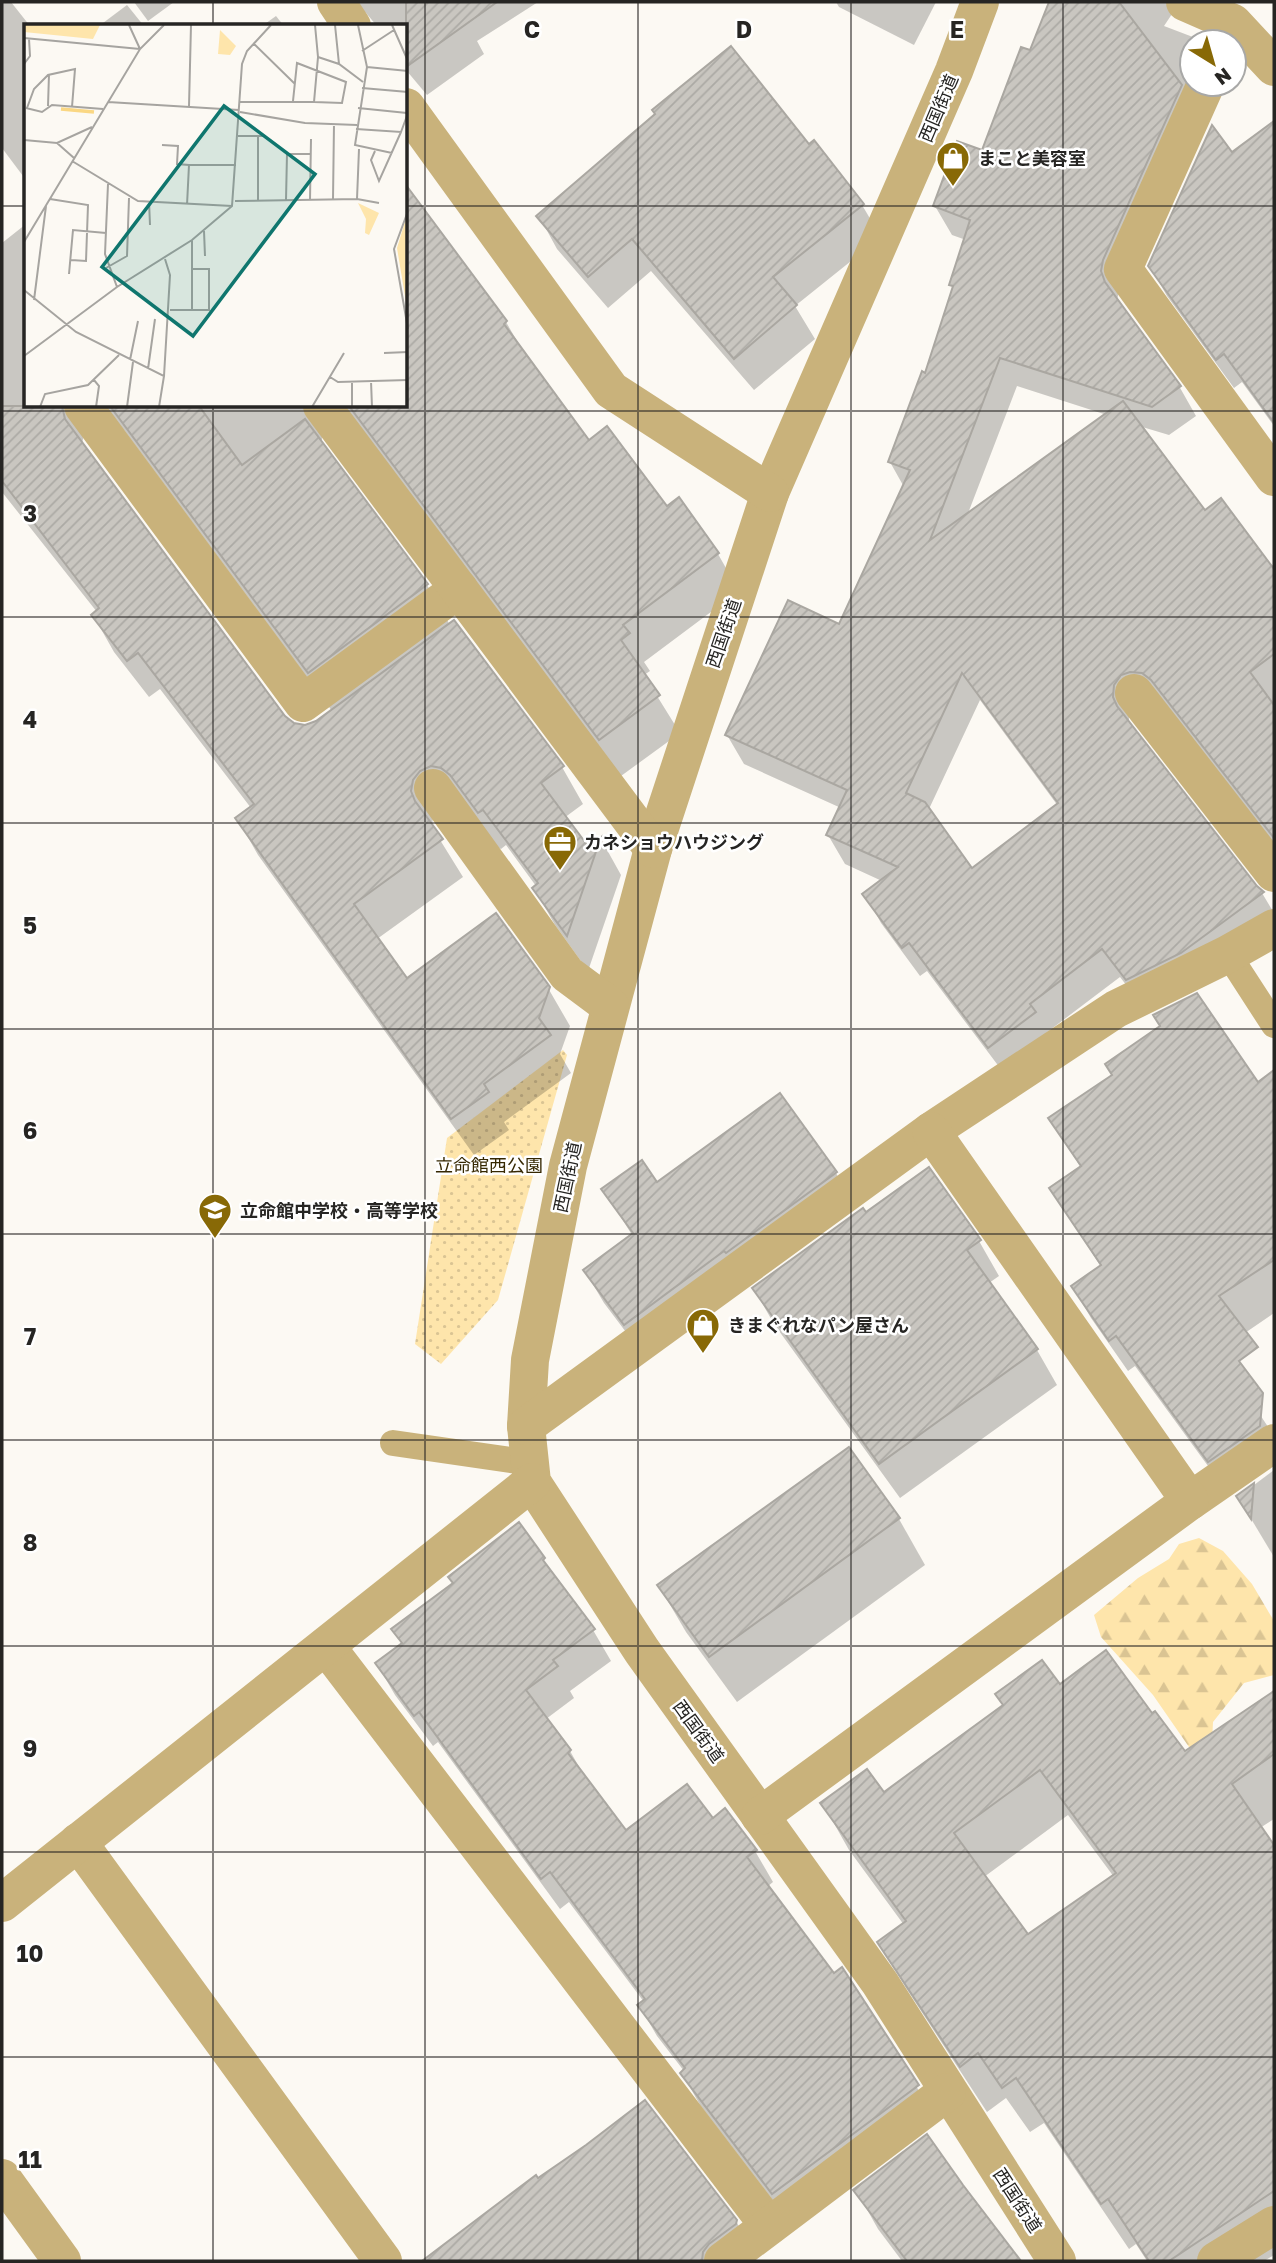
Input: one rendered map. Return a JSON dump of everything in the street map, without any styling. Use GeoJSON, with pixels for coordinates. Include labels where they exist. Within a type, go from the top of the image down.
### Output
{"type":"FeatureCollection","features":[{"type":"Feature","properties":{"kind":"street"},"geometry":{"type":"LineString","coordinates":[[336,2],[351,24]]}},
{"type":"Feature","properties":{"kind":"street","name":"西国街道"},"geometry":{"type":"LineString","coordinates":[[980,2],[954,71],[771,493],[653,849],[568,1166],[530,1360],[526,1426],[532,1473],[642,1651],[880,1983],[1057,2261]]}},
{"type":"Feature","properties":{"kind":"street"},"geometry":{"type":"LineString","coordinates":[[1185,2],[1223,28]]}},
{"type":"Feature","properties":{"kind":"street"},"geometry":{"type":"LineString","coordinates":[[1248,47],[1274,67]]}},
{"type":"Feature","properties":{"kind":"street"},"geometry":{"type":"LineString","coordinates":[[1200,98],[1124,268],[1274,477]]}},
{"type":"Feature","properties":{"kind":"street"},"geometry":{"type":"LineString","coordinates":[[408,110],[611,390],[771,493]]}},
{"type":"Feature","properties":{"kind":"street"},"geometry":{"type":"LineString","coordinates":[[84,408],[303,703],[460,589]]}},
{"type":"Feature","properties":{"kind":"street"},"geometry":{"type":"LineString","coordinates":[[324,408],[653,849]]}},
{"type":"Feature","properties":{"kind":"street"},"geometry":{"type":"LineString","coordinates":[[1133,693],[1274,873]]}},
{"type":"Feature","properties":{"kind":"street"},"geometry":{"type":"LineString","coordinates":[[433,788],[567,974],[610,1006]]}},
{"type":"Feature","properties":{"kind":"street"},"geometry":{"type":"LineString","coordinates":[[526,1426],[931,1131],[1116,1009],[1228,954],[1274,928]]}},
{"type":"Feature","properties":{"kind":"street"},"geometry":{"type":"LineString","coordinates":[[931,1131],[1190,1501]]}},
{"type":"Feature","properties":{"kind":"street"},"geometry":{"type":"LineString","coordinates":[[760,1815],[1190,1501],[1274,1443]]}},
{"type":"Feature","properties":{"kind":"street"},"geometry":{"type":"LineString","coordinates":[[2,1903],[326,1646],[532,1473]]}},
{"type":"Feature","properties":{"kind":"street"},"geometry":{"type":"LineString","coordinates":[[326,1646],[769,2226]]}},
{"type":"Feature","properties":{"kind":"street"},"geometry":{"type":"LineString","coordinates":[[78,1842],[383,2261]]}},
{"type":"Feature","properties":{"kind":"street"},"geometry":{"type":"LineString","coordinates":[[723,2261],[947,2092]]}},
{"type":"Feature","properties":{"kind":"street"},"geometry":{"type":"LineString","coordinates":[[2,2178],[62,2261]]}},
{"type":"Feature","properties":{"kind":"street"},"geometry":{"type":"LineString","coordinates":[[1216,2261],[1274,2225]]}},
{"type":"Feature","properties":{"kind":"lane"},"geometry":{"type":"LineString","coordinates":[[1228,954],[1274,1025]]}},
{"type":"Feature","properties":{"kind":"lane"},"geometry":{"type":"LineString","coordinates":[[393,1443],[532,1473]]}},
{"type":"Feature","properties":{"kind":"green space","name":"立命館西公園"},"geometry":{"type":"Polygon","coordinates":[[[563,1050],[567,1055],[498,1300],[441,1364],[415,1344],[447,1138],[563,1050]]]}},
{"type":"Feature","properties":{"kind":"green space"},"geometry":{"type":"Polygon","coordinates":[[[1199,1538],[1223,1551],[1252,1584],[1274,1621],[1274,1675],[1244,1683],[1213,1722],[1212,1742],[1198,1760],[1153,1695],[1101,1637],[1094,1615],[1138,1578],[1169,1559],[1179,1544],[1199,1538]]]}},
{"type":"Feature","properties":{"kind":"building"},"geometry":{"type":"Polygon","coordinates":[[[406,2],[497,2],[408,66],[406,2]]]}},
{"type":"Feature","properties":{"kind":"building"},"geometry":{"type":"Polygon","coordinates":[[[1049,2],[1119,2],[1178,80],[1178,94],[1103,260],[1101,271],[1105,282],[1181,386],[1152,407],[1000,358],[930,540],[1123,401],[1205,510],[1221,498],[1274,569],[1274,654],[1250,672],[1274,705],[1274,838],[1151,680],[1142,673],[1130,672],[1121,675],[1114,685],[1113,697],[1117,706],[1264,892],[1181,953],[1126,980],[1102,949],[1030,1004],[1036,1012],[988,1048],[909,943],[902,948],[862,894],[898,867],[826,835],[847,790],[725,735],[788,600],[839,624],[910,470],[888,462],[922,371],[925,373],[953,286],[949,285],[970,220],[933,206],[957,141],[982,150],[1021,47],[1030,50],[1049,2]],[[962,673],[906,793],[925,802],[972,868],[1058,803],[962,673]]]}},
{"type":"Feature","properties":{"kind":"building"},"geometry":{"type":"Polygon","coordinates":[[[731,46],[809,144],[814,140],[864,204],[773,277],[797,305],[734,359],[632,239],[588,277],[536,216],[655,114],[652,110],[731,46]]]}},
{"type":"Feature","properties":{"kind":"building"},"geometry":{"type":"Polygon","coordinates":[[[1274,121],[1274,423],[1224,354],[1216,360],[1148,266],[1212,125],[1232,152],[1274,121]]]}},
{"type":"Feature","properties":{"kind":"building"},"geometry":{"type":"Polygon","coordinates":[[[408,188],[507,321],[504,324],[589,440],[607,426],[667,506],[679,497],[719,553],[623,625],[630,633],[621,640],[660,695],[599,740],[350,408],[408,408],[408,188]]]}},
{"type":"Feature","properties":{"kind":"building"},"geometry":{"type":"Polygon","coordinates":[[[2,406],[62,408],[65,419],[285,716],[294,723],[305,725],[316,721],[454,620],[564,766],[541,783],[588,846],[601,837],[567,936],[532,888],[538,883],[483,810],[478,813],[450,775],[441,768],[431,766],[420,771],[413,780],[411,791],[415,801],[443,839],[354,904],[407,978],[496,913],[550,987],[539,1018],[551,1035],[484,1084],[489,1092],[451,1119],[235,818],[254,804],[138,653],[127,661],[91,615],[99,608],[2,481],[2,406]]]}},
{"type":"Feature","properties":{"kind":"building"},"geometry":{"type":"Polygon","coordinates":[[[111,408],[200,408],[242,465],[305,419],[428,584],[308,673],[111,408]]]}},
{"type":"Feature","properties":{"kind":"building"},"geometry":{"type":"Polygon","coordinates":[[[1197,993],[1258,1082],[1274,1070],[1274,1260],[1219,1296],[1258,1347],[1239,1361],[1263,1393],[1260,1426],[1208,1462],[1116,1336],[1109,1341],[1071,1286],[1101,1265],[1049,1188],[1081,1166],[1048,1118],[1112,1075],[1105,1064],[1160,1026],[1153,1015],[1197,993]]]}},
{"type":"Feature","properties":{"kind":"building"},"geometry":{"type":"Polygon","coordinates":[[[780,1093],[837,1172],[624,1325],[583,1270],[633,1233],[601,1189],[642,1160],[657,1182],[780,1093]]]}},
{"type":"Feature","properties":{"kind":"building"},"geometry":{"type":"Polygon","coordinates":[[[929,1167],[981,1240],[967,1250],[1038,1349],[879,1464],[752,1288],[863,1208],[866,1212],[929,1167]]]}},
{"type":"Feature","properties":{"kind":"building"},"geometry":{"type":"Polygon","coordinates":[[[849,1447],[900,1518],[709,1657],[657,1585],[849,1447]]]}},
{"type":"Feature","properties":{"kind":"building"},"geometry":{"type":"Polygon","coordinates":[[[1254,1483],[1251,1519],[1236,1496],[1254,1483]]]}},
{"type":"Feature","properties":{"kind":"building"},"geometry":{"type":"Polygon","coordinates":[[[519,1522],[545,1558],[543,1560],[595,1629],[553,1660],[558,1666],[526,1690],[571,1750],[568,1753],[626,1830],[687,1784],[713,1818],[725,1808],[757,1850],[747,1857],[834,1973],[842,1967],[919,2085],[772,2194],[680,2073],[685,2068],[637,2005],[645,1999],[550,1872],[541,1879],[419,1712],[414,1716],[375,1663],[402,1643],[391,1629],[453,1583],[448,1577],[519,1522]]]}},
{"type":"Feature","properties":{"kind":"building"},"geometry":{"type":"Polygon","coordinates":[[[1106,1650],[1152,1713],[1155,1711],[1185,1751],[1274,1691],[1274,1754],[1232,1784],[1274,1845],[1274,2191],[1169,2261],[1149,2261],[1108,2199],[1101,2204],[1016,2078],[1002,2088],[978,2053],[960,2067],[877,1942],[906,1921],[820,1803],[867,1769],[884,1792],[1003,1705],[995,1694],[1042,1660],[1060,1684],[1106,1650]],[[1040,1770],[954,1833],[1028,1934],[1116,1873],[1040,1770]]]}},
{"type":"Feature","properties":{"kind":"building"},"geometry":{"type":"Polygon","coordinates":[[[645,2100],[737,2220],[736,2224],[709,2244],[703,2252],[702,2261],[422,2261],[536,2175],[538,2178],[586,2145],[645,2100]]]}},
{"type":"Feature","properties":{"kind":"building"},"geometry":{"type":"Polygon","coordinates":[[[927,2134],[1021,2261],[907,2261],[853,2190],[927,2134]]]}},
{"type":"Feature","properties":{"kind":"place","name":"まこと美容室"},"geometry":{"type":"Point","coordinates":[953,188]}},
{"type":"Feature","properties":{"kind":"place","name":"カネショウハウジング"},"geometry":{"type":"Point","coordinates":[560,872]}},
{"type":"Feature","properties":{"kind":"place","name":"立命館中学校・高等学校"},"geometry":{"type":"Point","coordinates":[215,1240]}},
{"type":"Feature","properties":{"kind":"place","name":"きまぐれなパン屋さん"},"geometry":{"type":"Point","coordinates":[703,1355]}}]}
